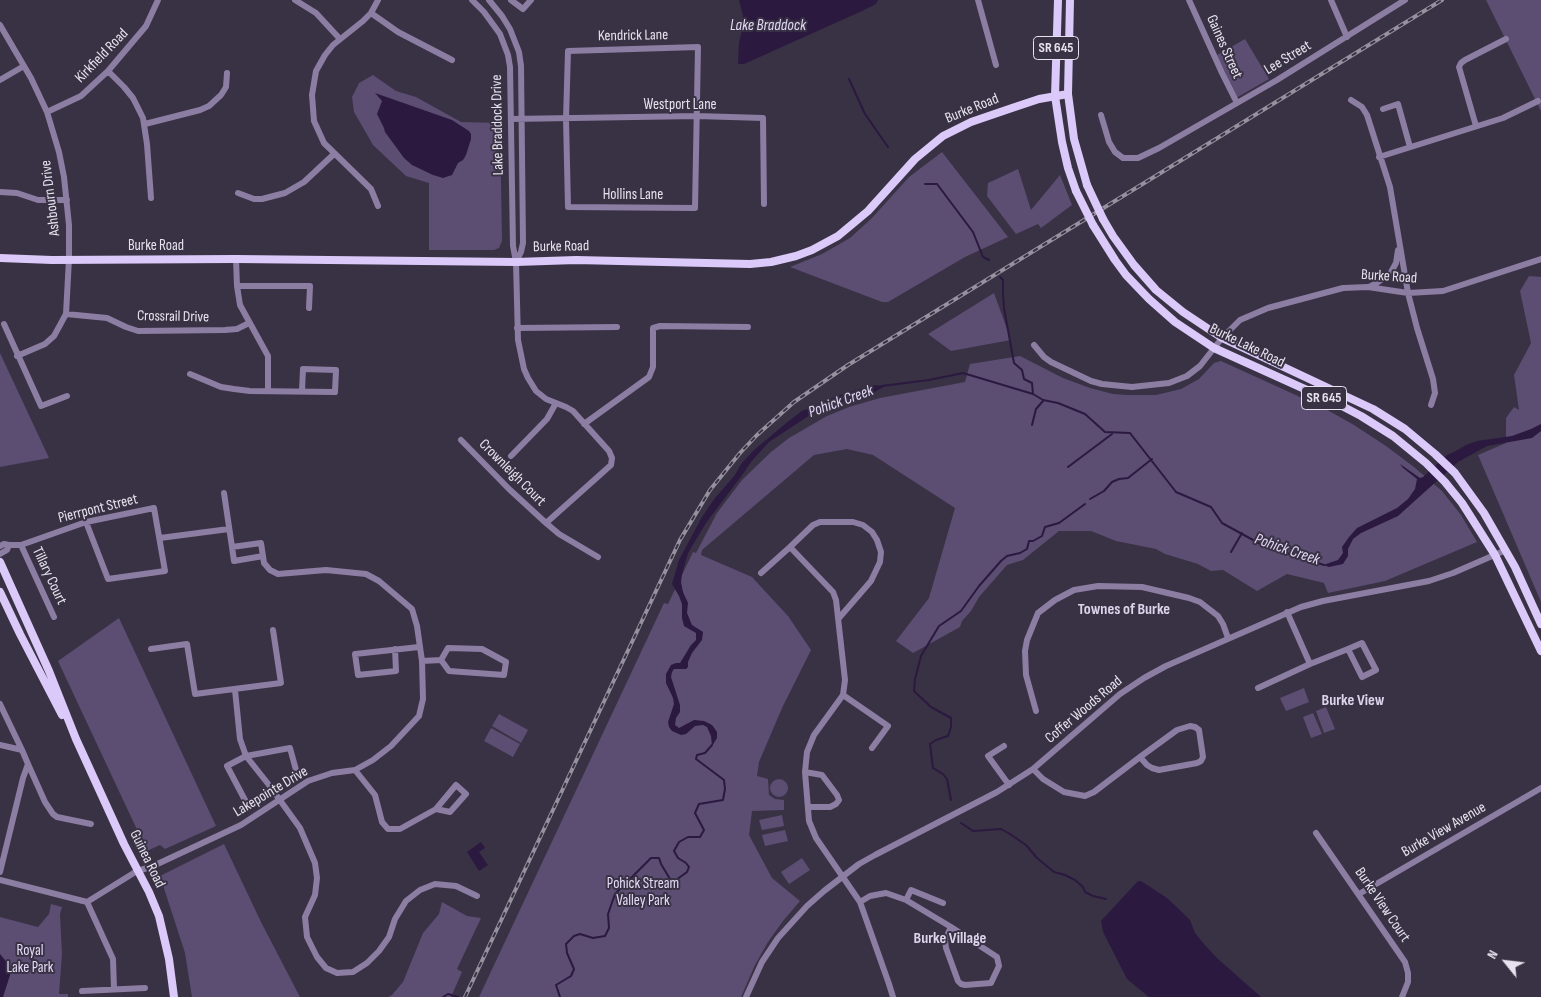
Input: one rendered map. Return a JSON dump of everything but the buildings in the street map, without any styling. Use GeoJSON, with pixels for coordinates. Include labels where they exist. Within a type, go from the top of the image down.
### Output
{"type":"FeatureCollection","features":[{"type":"Feature","properties":{"kind":"main road","name":"Burke Lake Road"},"geometry":{"type":"LineString","coordinates":[[1058,0],[1055,96],[1062,142],[1076,191],[1093,225],[1114,260],[1149,299],[1175,322],[1214,348],[1361,416],[1392,436],[1426,463],[1446,482],[1462,503],[1495,555],[1541,651]]}},
{"type":"Feature","properties":{"kind":"main road","name":"Burke Lake Road"},"geometry":{"type":"LineString","coordinates":[[1070,0],[1068,94],[1074,139],[1087,185],[1103,219],[1122,250],[1156,290],[1183,312],[1222,338],[1372,409],[1405,429],[1435,454],[1455,473],[1484,512],[1506,550],[1541,624]]}},
{"type":"Feature","properties":{"kind":"main road","name":"Burke Road"},"geometry":{"type":"LineString","coordinates":[[0,258],[516,262],[645,260],[750,264],[771,262],[796,256],[826,243],[851,227],[915,159],[943,136],[971,122],[1039,99],[1068,94]]}},
{"type":"Feature","properties":{"kind":"main road","name":"Guinea Road"},"geometry":{"type":"LineString","coordinates":[[0,562],[49,671],[76,739],[159,916],[169,959],[174,997]]}},
{"type":"Feature","properties":{"kind":"main road","name":"Guinea Road"},"geometry":{"type":"LineString","coordinates":[[0,592],[20,634],[76,739]]}},
{"type":"Feature","properties":{"kind":"street","name":"Kirkfield Road"},"geometry":{"type":"LineString","coordinates":[[47,112],[81,96],[108,71],[146,26],[158,0]]}},
{"type":"Feature","properties":{"kind":"street"},"geometry":{"type":"LineString","coordinates":[[295,0],[316,13],[340,39]]}},
{"type":"Feature","properties":{"kind":"street"},"geometry":{"type":"LineString","coordinates":[[378,0],[357,26],[333,45],[320,63],[314,78],[312,95],[312,112],[324,143],[371,189],[378,206]]}},
{"type":"Feature","properties":{"kind":"street","name":"Lake Braddock Drive"},"geometry":{"type":"LineString","coordinates":[[472,0],[493,23],[500,34],[508,55],[511,80],[513,246],[516,262],[519,348],[528,378],[540,395],[556,402]]}},
{"type":"Feature","properties":{"kind":"street","name":"Lake Braddock Drive"},"geometry":{"type":"LineString","coordinates":[[489,0],[506,23],[519,52],[522,80],[523,243],[522,252],[516,262]]}},
{"type":"Feature","properties":{"kind":"street"},"geometry":{"type":"LineString","coordinates":[[511,0],[523,9],[531,0]]}},
{"type":"Feature","properties":{"kind":"street"},"geometry":{"type":"LineString","coordinates":[[978,0],[996,65]]}},
{"type":"Feature","properties":{"kind":"street","name":"Gaines Street"},"geometry":{"type":"LineString","coordinates":[[1189,0],[1237,103]]}},
{"type":"Feature","properties":{"kind":"street"},"geometry":{"type":"LineString","coordinates":[[1331,0],[1346,37]]}},
{"type":"Feature","properties":{"kind":"street","name":"Lee Street"},"geometry":{"type":"LineString","coordinates":[[1101,115],[1112,148],[1118,156],[1122,158],[1138,158],[1237,103],[1405,0]]}},
{"type":"Feature","properties":{"kind":"street"},"geometry":{"type":"LineString","coordinates":[[370,12],[398,32],[452,60]]}},
{"type":"Feature","properties":{"kind":"street","name":"Ashbourn Drive"},"geometry":{"type":"LineString","coordinates":[[0,25],[24,66],[47,112],[59,152],[67,200],[70,259],[66,314],[54,336],[45,344],[17,356]]}},
{"type":"Feature","properties":{"kind":"street"},"geometry":{"type":"LineString","coordinates":[[1476,126],[1459,67],[1465,60],[1506,39]]}},
{"type":"Feature","properties":{"kind":"street","name":"Kendrick Lane"},"geometry":{"type":"LineString","coordinates":[[566,119],[568,51],[698,47],[697,116]]}},
{"type":"Feature","properties":{"kind":"street"},"geometry":{"type":"LineString","coordinates":[[0,80],[24,66]]}},
{"type":"Feature","properties":{"kind":"street"},"geometry":{"type":"LineString","coordinates":[[108,71],[124,86],[133,98],[145,124],[151,198]]}},
{"type":"Feature","properties":{"kind":"street"},"geometry":{"type":"LineString","coordinates":[[145,124],[209,106],[226,88],[227,73]]}},
{"type":"Feature","properties":{"kind":"street"},"geometry":{"type":"LineString","coordinates":[[1351,100],[1362,107],[1367,115],[1390,187],[1408,293],[1433,379],[1435,393],[1431,405]]}},
{"type":"Feature","properties":{"kind":"street"},"geometry":{"type":"LineString","coordinates":[[1379,157],[1503,118],[1538,101]]}},
{"type":"Feature","properties":{"kind":"street"},"geometry":{"type":"LineString","coordinates":[[1383,109],[1398,104],[1410,147]]}},
{"type":"Feature","properties":{"kind":"street","name":"Westport Lane"},"geometry":{"type":"LineString","coordinates":[[511,119],[697,116],[763,118],[764,204]]}},
{"type":"Feature","properties":{"kind":"street","name":"Hollins Lane"},"geometry":{"type":"LineString","coordinates":[[566,119],[568,207],[695,208],[697,116]]}},
{"type":"Feature","properties":{"kind":"street"},"geometry":{"type":"LineString","coordinates":[[238,193],[254,199],[262,199],[285,193],[304,182],[334,154]]}},
{"type":"Feature","properties":{"kind":"street"},"geometry":{"type":"LineString","coordinates":[[0,192],[17,193],[38,200],[67,200]]}},
{"type":"Feature","properties":{"kind":"street"},"geometry":{"type":"LineString","coordinates":[[1368,287],[1390,274],[1396,263],[1399,244]]}},
{"type":"Feature","properties":{"kind":"street"},"geometry":{"type":"LineString","coordinates":[[236,259],[240,304],[268,356],[268,391]]}},
{"type":"Feature","properties":{"kind":"street","name":"Burke Road"},"geometry":{"type":"LineString","coordinates":[[1034,345],[1051,362],[1074,374],[1102,384],[1132,387],[1169,383],[1187,376],[1200,366],[1222,338],[1240,320],[1268,308],[1343,288],[1368,287],[1408,293],[1442,291],[1541,259]]}},
{"type":"Feature","properties":{"kind":"street"},"geometry":{"type":"LineString","coordinates":[[237,286],[310,286],[309,308]]}},
{"type":"Feature","properties":{"kind":"street","name":"Crossrail Drive"},"geometry":{"type":"LineString","coordinates":[[66,314],[106,318],[138,331],[225,330],[237,329],[249,322]]}},
{"type":"Feature","properties":{"kind":"street"},"geometry":{"type":"LineString","coordinates":[[4,324],[41,406],[67,396]]}},
{"type":"Feature","properties":{"kind":"street"},"geometry":{"type":"LineString","coordinates":[[584,424],[649,377],[654,367],[653,328],[660,326],[748,327]]}},
{"type":"Feature","properties":{"kind":"street"},"geometry":{"type":"LineString","coordinates":[[517,328],[617,327]]}},
{"type":"Feature","properties":{"kind":"street"},"geometry":{"type":"LineString","coordinates":[[190,374],[221,387],[250,391],[302,392],[335,392],[336,370],[303,369],[302,392]]}},
{"type":"Feature","properties":{"kind":"street"},"geometry":{"type":"LineString","coordinates":[[511,456],[547,419],[556,402]]}},
{"type":"Feature","properties":{"kind":"street","name":"Crownleigh Court"},"geometry":{"type":"LineString","coordinates":[[546,524],[611,465],[612,458],[609,450],[573,411],[556,402]]}},
{"type":"Feature","properties":{"kind":"street","name":"Crownleigh Court"},"geometry":{"type":"LineString","coordinates":[[461,440],[546,524],[598,557]]}},
{"type":"Feature","properties":{"kind":"street"},"geometry":{"type":"LineString","coordinates":[[224,493],[234,561],[263,556],[261,543],[232,547]]}},
{"type":"Feature","properties":{"kind":"street","name":"Pierrpont Street"},"geometry":{"type":"LineString","coordinates":[[0,546],[4,544],[21,545],[86,522],[154,508],[160,538]]}},
{"type":"Feature","properties":{"kind":"street"},"geometry":{"type":"LineString","coordinates":[[86,522],[108,579],[165,571],[160,538],[228,529]]}},
{"type":"Feature","properties":{"kind":"street"},"geometry":{"type":"LineString","coordinates":[[761,573],[813,525],[820,522],[853,522],[863,525],[872,532],[877,540],[881,552],[880,562],[871,581],[839,618]]}},
{"type":"Feature","properties":{"kind":"street"},"geometry":{"type":"LineString","coordinates":[[0,554],[7,550],[9,545]]}},
{"type":"Feature","properties":{"kind":"street","name":"Tillary Court"},"geometry":{"type":"LineString","coordinates":[[21,545],[54,617]]}},
{"type":"Feature","properties":{"kind":"street"},"geometry":{"type":"LineString","coordinates":[[790,548],[833,592],[839,618],[845,680],[844,695],[826,717],[811,740],[806,759],[805,772],[809,821],[816,838],[860,902],[893,997]]}},
{"type":"Feature","properties":{"kind":"street","name":"Coffer Woods Road"},"geometry":{"type":"LineString","coordinates":[[746,997],[759,967],[778,938],[807,906],[842,877],[875,855],[1009,785],[1033,769],[1108,704],[1153,672],[1287,612],[1323,601],[1429,582],[1506,550]]}},
{"type":"Feature","properties":{"kind":"street","name":"Lakepointe Drive"},"geometry":{"type":"LineString","coordinates":[[88,902],[138,871],[151,867],[247,822],[308,781],[332,773],[355,770],[373,760],[390,746],[419,716],[423,699],[422,660],[417,626],[412,609],[379,581],[366,574],[326,570],[278,574],[270,570],[264,563],[263,556]]}},
{"type":"Feature","properties":{"kind":"street"},"geometry":{"type":"LineString","coordinates":[[1036,711],[1026,675],[1025,651],[1027,640],[1038,613],[1055,600],[1074,590],[1098,586],[1135,587],[1189,598],[1200,602],[1218,616],[1228,638]]}},
{"type":"Feature","properties":{"kind":"street"},"geometry":{"type":"LineString","coordinates":[[1287,612],[1310,664]]}},
{"type":"Feature","properties":{"kind":"street"},"geometry":{"type":"LineString","coordinates":[[151,649],[187,644],[195,694],[281,683],[273,630]]}},
{"type":"Feature","properties":{"kind":"street"},"geometry":{"type":"LineString","coordinates":[[1258,688],[1310,664],[1362,643],[1376,670],[1362,677],[1348,649]]}},
{"type":"Feature","properties":{"kind":"street"},"geometry":{"type":"LineString","coordinates":[[395,649],[396,671],[358,675],[355,654],[395,649],[419,646]]}},
{"type":"Feature","properties":{"kind":"street"},"geometry":{"type":"LineString","coordinates":[[448,648],[482,649],[506,662],[504,675],[449,670],[441,660],[448,648]]}},
{"type":"Feature","properties":{"kind":"street"},"geometry":{"type":"LineString","coordinates":[[422,660],[441,660]]}},
{"type":"Feature","properties":{"kind":"street"},"geometry":{"type":"LineString","coordinates":[[235,690],[240,739],[246,756],[300,828],[315,863],[317,878],[315,895],[305,917],[307,937],[316,957],[326,968],[337,973],[352,972],[367,963],[388,938],[395,919],[406,901],[420,890],[435,884],[456,886],[478,896]]}},
{"type":"Feature","properties":{"kind":"street"},"geometry":{"type":"LineString","coordinates":[[844,695],[888,726],[872,748]]}},
{"type":"Feature","properties":{"kind":"street"},"geometry":{"type":"LineString","coordinates":[[0,704],[45,802],[53,814],[91,824]]}},
{"type":"Feature","properties":{"kind":"street"},"geometry":{"type":"LineString","coordinates":[[1033,769],[1043,779],[1064,792],[1085,796],[1094,792],[1140,757],[1177,730],[1190,726],[1199,730],[1203,757],[1197,763],[1159,770],[1146,765],[1140,757]]}},
{"type":"Feature","properties":{"kind":"street"},"geometry":{"type":"LineString","coordinates":[[0,745],[22,750]]}},
{"type":"Feature","properties":{"kind":"street"},"geometry":{"type":"LineString","coordinates":[[1004,746],[988,756],[1009,785]]}},
{"type":"Feature","properties":{"kind":"street"},"geometry":{"type":"LineString","coordinates":[[246,802],[227,766],[246,756],[290,748],[296,770]]}},
{"type":"Feature","properties":{"kind":"street"},"geometry":{"type":"LineString","coordinates":[[0,872],[28,764]]}},
{"type":"Feature","properties":{"kind":"street"},"geometry":{"type":"LineString","coordinates":[[355,770],[375,796],[382,822],[388,829],[400,829],[436,810],[456,786],[466,794],[450,812],[436,810]]}},
{"type":"Feature","properties":{"kind":"street"},"geometry":{"type":"LineString","coordinates":[[805,772],[822,775],[837,794],[839,800],[830,807],[808,806]]}},
{"type":"Feature","properties":{"kind":"street","name":"Burke View Avenue"},"geometry":{"type":"LineString","coordinates":[[1359,894],[1541,788]]}},
{"type":"Feature","properties":{"kind":"street","name":"Burke View Court"},"geometry":{"type":"LineString","coordinates":[[1316,833],[1405,962],[1408,982],[1402,997]]}},
{"type":"Feature","properties":{"kind":"street"},"geometry":{"type":"LineString","coordinates":[[0,880],[88,902],[113,959],[114,989]]}},
{"type":"Feature","properties":{"kind":"street"},"geometry":{"type":"LineString","coordinates":[[906,900],[911,890],[943,903]]}},
{"type":"Feature","properties":{"kind":"street"},"geometry":{"type":"LineString","coordinates":[[860,902],[870,896],[886,893],[906,900],[951,927],[997,957],[999,966],[991,983],[987,985],[965,985],[958,981],[946,948],[945,940],[951,927]]}},
{"type":"Feature","properties":{"kind":"street"},"geometry":{"type":"LineString","coordinates":[[82,991],[145,988]]}},
{"type":"Feature","properties":{"kind":"green space"},"geometry":{"type":"Polygon","coordinates":[[[1486,0],[1541,0],[1541,111],[1486,0]]]}},
{"type":"Feature","properties":{"kind":"green space"},"geometry":{"type":"Polygon","coordinates":[[[1245,39],[1269,79],[1236,98],[1217,55],[1245,39]]]}},
{"type":"Feature","properties":{"kind":"green space"},"geometry":{"type":"Polygon","coordinates":[[[373,75],[396,91],[416,97],[461,122],[500,123],[502,241],[499,248],[494,250],[429,250],[429,183],[406,176],[373,145],[354,112],[352,97],[359,83],[373,75]]]}},
{"type":"Feature","properties":{"kind":"green space"},"geometry":{"type":"Polygon","coordinates":[[[942,152],[1008,237],[965,257],[888,302],[882,302],[790,267],[822,254],[850,238],[872,218],[909,177],[942,152]]]}},
{"type":"Feature","properties":{"kind":"green space"},"geometry":{"type":"Polygon","coordinates":[[[1018,169],[1031,210],[1060,175],[1072,205],[1041,228],[1038,224],[1016,234],[987,196],[988,183],[1018,169]]]}},
{"type":"Feature","properties":{"kind":"green space"},"geometry":{"type":"Polygon","coordinates":[[[1529,276],[1541,277],[1541,602],[1478,455],[1506,443],[1506,418],[1514,407],[1519,410],[1514,375],[1531,343],[1520,291],[1529,276]]]}},
{"type":"Feature","properties":{"kind":"green space"},"geometry":{"type":"Polygon","coordinates":[[[994,293],[1011,340],[951,351],[928,334],[994,293]]]}},
{"type":"Feature","properties":{"kind":"green space"},"geometry":{"type":"Polygon","coordinates":[[[0,353],[49,458],[0,467],[0,353]]]}},
{"type":"Feature","properties":{"kind":"green space","name":"Pohick Stream Valley Park"},"geometry":{"type":"Polygon","coordinates":[[[1020,356],[1063,378],[1090,388],[1113,394],[1127,395],[1156,395],[1181,389],[1199,379],[1214,363],[1221,361],[1322,407],[1386,446],[1442,491],[1461,515],[1477,542],[1385,581],[1328,593],[1324,583],[1287,574],[1257,591],[1223,570],[1211,571],[1198,564],[1165,554],[1156,549],[1116,541],[1091,531],[1059,531],[1023,560],[1007,565],[979,597],[971,611],[962,621],[960,627],[913,653],[896,641],[929,598],[955,508],[873,455],[847,449],[814,455],[702,550],[701,555],[752,577],[788,616],[811,650],[782,708],[759,762],[757,776],[768,779],[769,795],[775,799],[784,800],[784,810],[752,811],[749,835],[772,878],[800,901],[768,942],[755,965],[741,997],[479,997],[664,603],[668,604],[693,552],[696,553],[717,513],[742,480],[771,452],[789,438],[827,416],[880,398],[965,382],[970,364],[1020,356]]]}},
{"type":"Feature","properties":{"kind":"green space"},"geometry":{"type":"Polygon","coordinates":[[[119,618],[216,826],[165,849],[160,845],[147,851],[58,661],[119,618]]]}},
{"type":"Feature","properties":{"kind":"green space"},"geometry":{"type":"Polygon","coordinates":[[[1304,688],[1309,702],[1286,711],[1280,698],[1304,688]]]}},
{"type":"Feature","properties":{"kind":"green space"},"geometry":{"type":"Polygon","coordinates":[[[1326,707],[1335,729],[1324,733],[1316,711],[1326,707]]]}},
{"type":"Feature","properties":{"kind":"green space"},"geometry":{"type":"Polygon","coordinates":[[[1313,713],[1322,734],[1311,738],[1303,717],[1313,713]]]}},
{"type":"Feature","properties":{"kind":"green space"},"geometry":{"type":"Polygon","coordinates":[[[499,714],[528,730],[521,743],[492,726],[499,714]]]}},
{"type":"Feature","properties":{"kind":"green space"},"geometry":{"type":"Polygon","coordinates":[[[491,728],[520,744],[513,757],[484,741],[491,728]]]}},
{"type":"Feature","properties":{"kind":"green space"},"geometry":{"type":"Polygon","coordinates":[[[775,779],[783,779],[788,784],[786,795],[775,797],[770,792],[770,784],[775,779]]]}},
{"type":"Feature","properties":{"kind":"green space"},"geometry":{"type":"Polygon","coordinates":[[[782,815],[784,826],[762,830],[759,820],[782,815]]]}},
{"type":"Feature","properties":{"kind":"green space"},"geometry":{"type":"Polygon","coordinates":[[[785,830],[788,841],[765,846],[762,835],[785,830]]]}},
{"type":"Feature","properties":{"kind":"green space"},"geometry":{"type":"Polygon","coordinates":[[[224,844],[261,922],[300,997],[192,997],[185,953],[160,876],[224,844]]]}},
{"type":"Feature","properties":{"kind":"green space"},"geometry":{"type":"Polygon","coordinates":[[[802,858],[810,870],[789,884],[781,872],[802,858]]]}},
{"type":"Feature","properties":{"kind":"green space"},"geometry":{"type":"Polygon","coordinates":[[[442,902],[467,916],[481,918],[457,969],[462,972],[451,997],[388,997],[403,982],[423,933],[439,914],[442,902]]]}},
{"type":"Feature","properties":{"kind":"green space","name":"Royal Lake Park"},"geometry":{"type":"Polygon","coordinates":[[[51,904],[62,907],[60,914],[62,954],[59,994],[68,994],[68,997],[0,997],[0,917],[38,927],[49,914],[51,904]]]}},
{"type":"Feature","properties":{"kind":"water","name":"Lake Braddock"},"geometry":{"type":"Polygon","coordinates":[[[739,0],[878,0],[876,4],[862,11],[744,64],[738,64],[743,16],[739,0]]]}},
{"type":"Feature","properties":{"kind":"water"},"geometry":{"type":"Polygon","coordinates":[[[375,93],[452,120],[469,131],[471,139],[466,155],[458,163],[452,175],[443,178],[433,175],[412,165],[404,158],[385,132],[377,114],[382,101],[375,93]]]}},
{"type":"Feature","properties":{"kind":"water"},"geometry":{"type":"Polygon","coordinates":[[[874,385],[885,386],[873,393],[827,407],[807,417],[769,442],[751,462],[706,523],[688,553],[681,582],[688,603],[687,613],[692,625],[703,632],[702,640],[692,653],[688,667],[686,669],[674,669],[672,672],[671,677],[680,705],[680,712],[676,718],[675,725],[679,728],[694,720],[704,721],[712,725],[717,732],[717,738],[712,746],[711,736],[707,727],[703,725],[695,726],[686,734],[681,735],[672,731],[668,722],[674,704],[666,683],[666,674],[671,665],[680,663],[696,640],[696,633],[684,626],[682,604],[672,584],[679,560],[702,517],[715,498],[735,475],[741,464],[754,450],[790,420],[802,411],[837,396],[874,385]]]}},
{"type":"Feature","properties":{"kind":"water"},"geometry":{"type":"Polygon","coordinates":[[[1541,424],[1541,431],[1532,438],[1487,446],[1458,462],[1398,516],[1361,533],[1353,539],[1348,549],[1348,556],[1343,564],[1329,567],[1323,565],[1338,560],[1343,553],[1342,547],[1357,528],[1397,508],[1408,499],[1415,489],[1417,479],[1400,464],[1420,478],[1447,455],[1466,445],[1477,441],[1512,436],[1541,424]]]}},
{"type":"Feature","properties":{"kind":"water"},"geometry":{"type":"Polygon","coordinates":[[[481,842],[485,848],[479,852],[488,865],[479,871],[467,852],[481,842]]]}},
{"type":"Feature","properties":{"kind":"water"},"geometry":{"type":"Polygon","coordinates":[[[1138,881],[1141,881],[1167,898],[1183,913],[1190,920],[1195,933],[1204,944],[1261,997],[1149,997],[1127,979],[1103,932],[1101,921],[1138,881]]]}},
{"type":"Feature","properties":{"kind":"water"},"geometry":{"type":"Polygon","coordinates":[[[0,954],[10,966],[11,972],[3,997],[0,997],[0,954]]]}},
{"type":"Feature","properties":{"kind":"waterway"},"geometry":{"type":"LineString","coordinates":[[849,79],[865,114],[888,147]]}},
{"type":"Feature","properties":{"kind":"waterway"},"geometry":{"type":"LineString","coordinates":[[925,184],[937,184],[973,232],[983,257],[989,260]]}},
{"type":"Feature","properties":{"kind":"waterway"},"geometry":{"type":"LineString","coordinates":[[1000,277],[1003,280],[1004,308],[1014,363],[1022,370],[1024,379],[1032,383],[1033,394]]}},
{"type":"Feature","properties":{"kind":"waterway","name":"Pohick Creek"},"geometry":{"type":"LineString","coordinates":[[882,386],[929,380],[963,373],[1033,394],[1043,400],[1058,403],[1085,414],[1105,432],[1130,433],[1176,492],[1211,507],[1222,523],[1264,546],[1324,565]]}},
{"type":"Feature","properties":{"kind":"waterway"},"geometry":{"type":"LineString","coordinates":[[1032,425],[1036,409],[1043,401]]}},
{"type":"Feature","properties":{"kind":"waterway"},"geometry":{"type":"LineString","coordinates":[[1068,467],[1112,434]]}},
{"type":"Feature","properties":{"kind":"waterway"},"geometry":{"type":"LineString","coordinates":[[1090,499],[1104,491],[1112,482],[1128,478],[1152,459]]}},
{"type":"Feature","properties":{"kind":"waterway"},"geometry":{"type":"LineString","coordinates":[[951,800],[947,779],[933,768],[930,744],[948,736],[951,718],[931,707],[914,691],[921,656],[939,626],[961,611],[979,586],[1001,561],[1007,556],[1027,549],[1029,541],[1042,536],[1045,527],[1059,523],[1085,504]]}},
{"type":"Feature","properties":{"kind":"waterway"},"geometry":{"type":"LineString","coordinates":[[1231,552],[1242,533]]}},
{"type":"Feature","properties":{"kind":"waterway","name":"Pohick Creek"},"geometry":{"type":"LineString","coordinates":[[560,997],[556,985],[571,976],[574,969],[567,953],[566,944],[574,936],[580,934],[593,938],[605,936],[609,928],[608,914],[615,894],[651,858],[659,858],[670,879],[676,880],[687,872],[689,867],[678,858],[674,851],[679,842],[688,837],[700,837],[704,830],[695,813],[699,804],[723,800],[724,780],[696,759],[697,755],[705,753],[712,745]]}},
{"type":"Feature","properties":{"kind":"waterway"},"geometry":{"type":"LineString","coordinates":[[961,823],[973,831],[1001,829],[1026,845],[1037,858],[1054,872],[1075,880],[1083,887],[1085,892],[1106,899]]}},
{"type":"Feature","properties":{"kind":"waterway"},"geometry":{"type":"LineString","coordinates":[[443,997],[448,994],[458,997]]}},
{"type":"Feature","properties":{"kind":"railway"},"geometry":{"type":"LineString","coordinates":[[465,997],[680,540],[710,490],[757,435],[794,402],[848,365],[1442,0]]}},
{"type":"Feature","properties":{"kind":"district","name":"Townes of Burke"},"geometry":{"type":"Point","coordinates":[1124,610]}},
{"type":"Feature","properties":{"kind":"district","name":"Burke View"},"geometry":{"type":"Point","coordinates":[1353,701]}},
{"type":"Feature","properties":{"kind":"district","name":"Burke Village"},"geometry":{"type":"Point","coordinates":[950,939]}}]}
